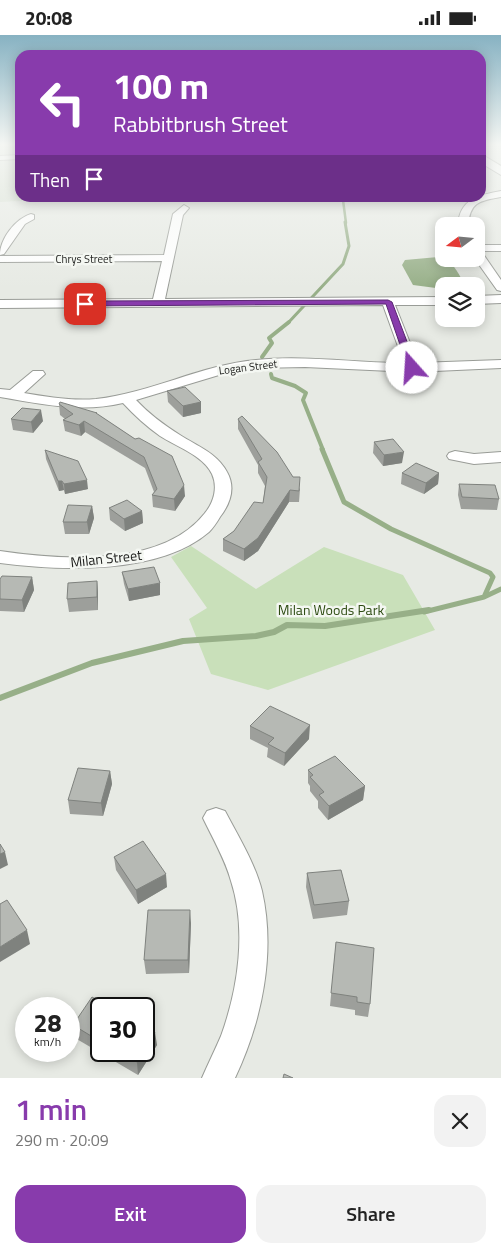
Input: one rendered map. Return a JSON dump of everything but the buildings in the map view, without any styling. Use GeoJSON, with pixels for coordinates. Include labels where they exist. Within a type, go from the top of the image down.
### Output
{"type":"FeatureCollection","features":[{"type":"Feature","properties":{"kind":"street"},"geometry":{"type":"LineString","coordinates":[[486,197],[501,194]]}},
{"type":"Feature","properties":{"kind":"street"},"geometry":{"type":"LineString","coordinates":[[462,217],[469,203],[472,202]]}},
{"type":"Feature","properties":{"kind":"street"},"geometry":{"type":"LineString","coordinates":[[158,304],[178,214],[184,208]]}},
{"type":"Feature","properties":{"kind":"street"},"geometry":{"type":"LineString","coordinates":[[0,252],[22,222],[31,217]]}},
{"type":"Feature","properties":{"kind":"street"},"geometry":{"type":"LineString","coordinates":[[485,249],[501,248]]}},
{"type":"Feature","properties":{"kind":"street","name":"Chrys Street"},"geometry":{"type":"LineString","coordinates":[[0,259],[168,258]]}},
{"type":"Feature","properties":{"kind":"street"},"geometry":{"type":"LineString","coordinates":[[485,266],[501,288]]}},
{"type":"Feature","properties":{"kind":"street"},"geometry":{"type":"LineString","coordinates":[[485,300],[501,299]]}},
{"type":"Feature","properties":{"kind":"street"},"geometry":{"type":"LineString","coordinates":[[0,304],[435,301]]}},
{"type":"Feature","properties":{"kind":"street"},"geometry":{"type":"LineString","coordinates":[[388,302],[412,368]]}},
{"type":"Feature","properties":{"kind":"street","name":"Logan Street"},"geometry":{"type":"LineString","coordinates":[[7,394],[67,404],[96,403],[126,398],[215,371],[257,364],[300,363],[412,368],[501,364]]}},
{"type":"Feature","properties":{"kind":"street"},"geometry":{"type":"LineString","coordinates":[[7,394],[38,374]]}},
{"type":"Feature","properties":{"kind":"street","name":"Milan Street"},"geometry":{"type":"LineString","coordinates":[[0,557],[51,563],[87,563],[123,559],[155,552],[181,541],[200,529],[216,513],[223,493],[223,481],[219,471],[203,455],[150,422],[126,398]]}},
{"type":"Feature","properties":{"kind":"street"},"geometry":{"type":"LineString","coordinates":[[455,456],[474,459],[501,457]]}},
{"type":"Feature","properties":{"kind":"street"},"geometry":{"type":"LineString","coordinates":[[216,817],[241,871],[248,892],[252,921],[251,966],[247,999],[238,1032],[218,1078]]}},
{"type":"Feature","properties":{"kind":"shaded area"},"geometry":{"type":"Polygon","coordinates":[[[0,192],[15,192],[15,201],[0,202],[0,192]]]}},
{"type":"Feature","properties":{"kind":"shaded area"},"geometry":{"type":"Polygon","coordinates":[[[435,257],[435,267],[454,267],[460,277],[435,277],[435,288],[413,285],[402,265],[405,260],[435,257]]]}},
{"type":"Feature","properties":{"kind":"green space","name":"Milan Woods Park"},"geometry":{"type":"Polygon","coordinates":[[[191,546],[256,589],[324,547],[403,575],[435,630],[268,690],[211,674],[189,619],[207,608],[171,557],[191,546]]]}},
{"type":"Feature","properties":{"kind":"waterway"},"geometry":{"type":"LineString","coordinates":[[343,202],[346,223]]}},
{"type":"Feature","properties":{"kind":"waterway"},"geometry":{"type":"LineString","coordinates":[[289,322],[343,264],[349,246],[345,222]]}},
{"type":"Feature","properties":{"kind":"waterway"},"geometry":{"type":"LineString","coordinates":[[262,357],[272,343],[269,338],[289,322]]}},
{"type":"Feature","properties":{"kind":"waterway"},"geometry":{"type":"LineString","coordinates":[[271,374],[272,378],[295,386],[306,393],[303,400],[323,450]]}},
{"type":"Feature","properties":{"kind":"waterway"},"geometry":{"type":"LineString","coordinates":[[322,449],[344,502],[391,529],[490,573],[493,577],[484,597]]}},
{"type":"Feature","properties":{"kind":"waterway"},"geometry":{"type":"LineString","coordinates":[[484,597],[501,589]]}},
{"type":"Feature","properties":{"kind":"waterway"},"geometry":{"type":"LineString","coordinates":[[424,612],[484,597]]}},
{"type":"Feature","properties":{"kind":"waterway"},"geometry":{"type":"LineString","coordinates":[[0,698],[92,663],[183,641],[256,636],[274,632],[287,625],[325,626],[429,610]]}},
{"type":"Feature","properties":{"kind":"route"},"geometry":{"type":"LineString","coordinates":[[85,304],[388,302],[412,368]]}}]}
